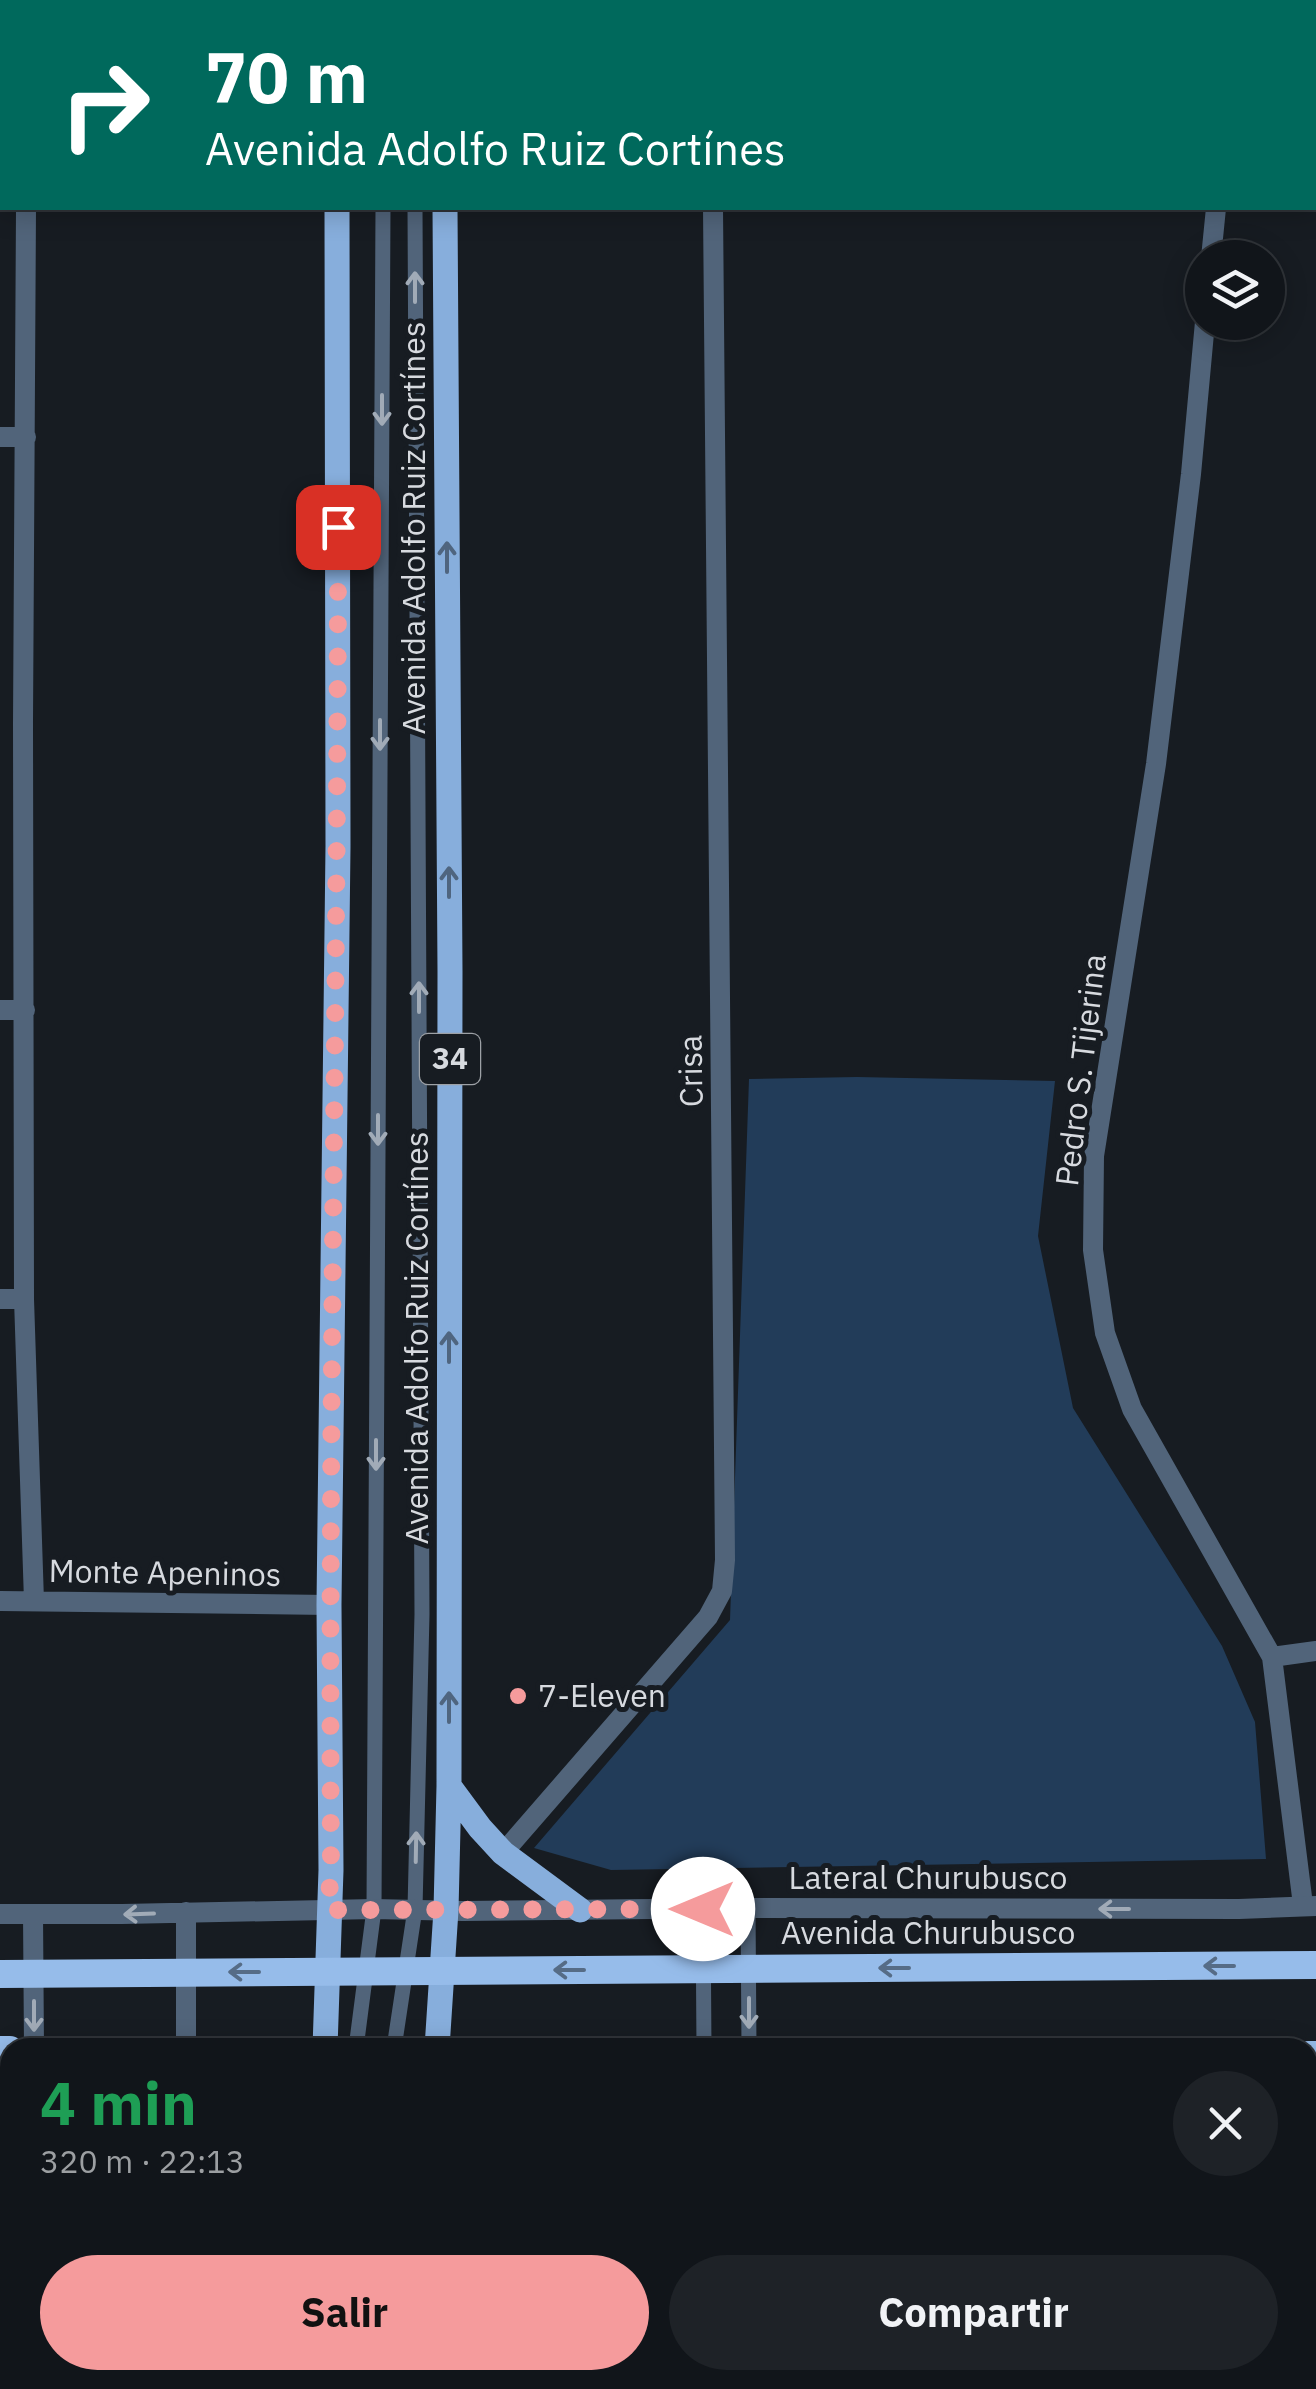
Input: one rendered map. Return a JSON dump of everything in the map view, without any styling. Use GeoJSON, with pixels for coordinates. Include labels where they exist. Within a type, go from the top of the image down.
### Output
{"type":"FeatureCollection","features":[{"type":"Feature","properties":{"kind":"highway","name":"Avenida Churubusco"},"geometry":{"type":"LineString","coordinates":[[0,1974],[1316,1965]]}},
{"type":"Feature","properties":{"kind":"main road"},"geometry":{"type":"LineString","coordinates":[[325,2038],[331,1870],[329,1605],[338,846],[337,210]]}},
{"type":"Feature","properties":{"kind":"main road","name":"Avenida Adolfo Ruiz Cortínes"},"geometry":{"type":"LineString","coordinates":[[438,2038],[449,1786],[450,972],[445,210]]}},
{"type":"Feature","properties":{"kind":"main road"},"geometry":{"type":"LineString","coordinates":[[449,1786],[503,1853],[580,1910]]}},
{"type":"Feature","properties":{"kind":"street"},"geometry":{"type":"LineString","coordinates":[[26,210],[24,1299],[34,1601]]}},
{"type":"Feature","properties":{"kind":"street","name":"Crisa"},"geometry":{"type":"LineString","coordinates":[[503,1853],[708,1617],[722,1591],[725,1540],[712,210]]}},
{"type":"Feature","properties":{"kind":"street"},"geometry":{"type":"LineString","coordinates":[[1213,240],[1216,210]]}},
{"type":"Feature","properties":{"kind":"street","name":"Pedro S. Tijerina"},"geometry":{"type":"LineString","coordinates":[[1203,340],[1156,764],[1094,1156],[1093,1250],[1105,1333],[1132,1409],[1272,1657],[1310,1906]]}},
{"type":"Feature","properties":{"kind":"street"},"geometry":{"type":"LineString","coordinates":[[0,437],[26,437]]}},
{"type":"Feature","properties":{"kind":"street"},"geometry":{"type":"LineString","coordinates":[[0,722],[24,722]]}},
{"type":"Feature","properties":{"kind":"street"},"geometry":{"type":"LineString","coordinates":[[0,1010],[25,1010]]}},
{"type":"Feature","properties":{"kind":"street"},"geometry":{"type":"LineString","coordinates":[[0,1299],[24,1299]]}},
{"type":"Feature","properties":{"kind":"street","name":"Monte Apeninos"},"geometry":{"type":"LineString","coordinates":[[0,1601],[329,1605]]}},
{"type":"Feature","properties":{"kind":"street"},"geometry":{"type":"LineString","coordinates":[[1272,1657],[1316,1651]]}},
{"type":"Feature","properties":{"kind":"street","name":"Lateral Churubusco"},"geometry":{"type":"LineString","coordinates":[[0,1914],[1310,1906]]}},
{"type":"Feature","properties":{"kind":"street"},"geometry":{"type":"LineString","coordinates":[[186,1912],[186,2038]]}},
{"type":"Feature","properties":{"kind":"street"},"geometry":{"type":"LineString","coordinates":[[33,1914],[34,2038]]}},
{"type":"Feature","properties":{"kind":"lane"},"geometry":{"type":"LineString","coordinates":[[357,2038],[374,1909],[384,210]]}},
{"type":"Feature","properties":{"kind":"lane"},"geometry":{"type":"LineString","coordinates":[[396,2038],[415,1909],[422,1594],[414,210]]}},
{"type":"Feature","properties":{"kind":"lane"},"geometry":{"type":"LineString","coordinates":[[748,1908],[749,2038]]}},
{"type":"Feature","properties":{"kind":"lane"},"geometry":{"type":"LineString","coordinates":[[703,1909],[704,2038]]}},
{"type":"Feature","properties":{"kind":"shaded area"},"geometry":{"type":"Polygon","coordinates":[[[749,1079],[1055,1081],[1038,1236],[1073,1408],[1222,1646],[1255,1722],[1266,1859],[611,1870],[534,1848],[730,1620],[749,1079]]]}},
{"type":"Feature","properties":{"kind":"place","name":"7-Eleven"},"geometry":{"type":"Point","coordinates":[518,1696]}},
{"type":"Feature","properties":{"kind":"route"},"geometry":{"type":"LineString","coordinates":[[338,527],[328,1910],[703,1909]]}}]}
